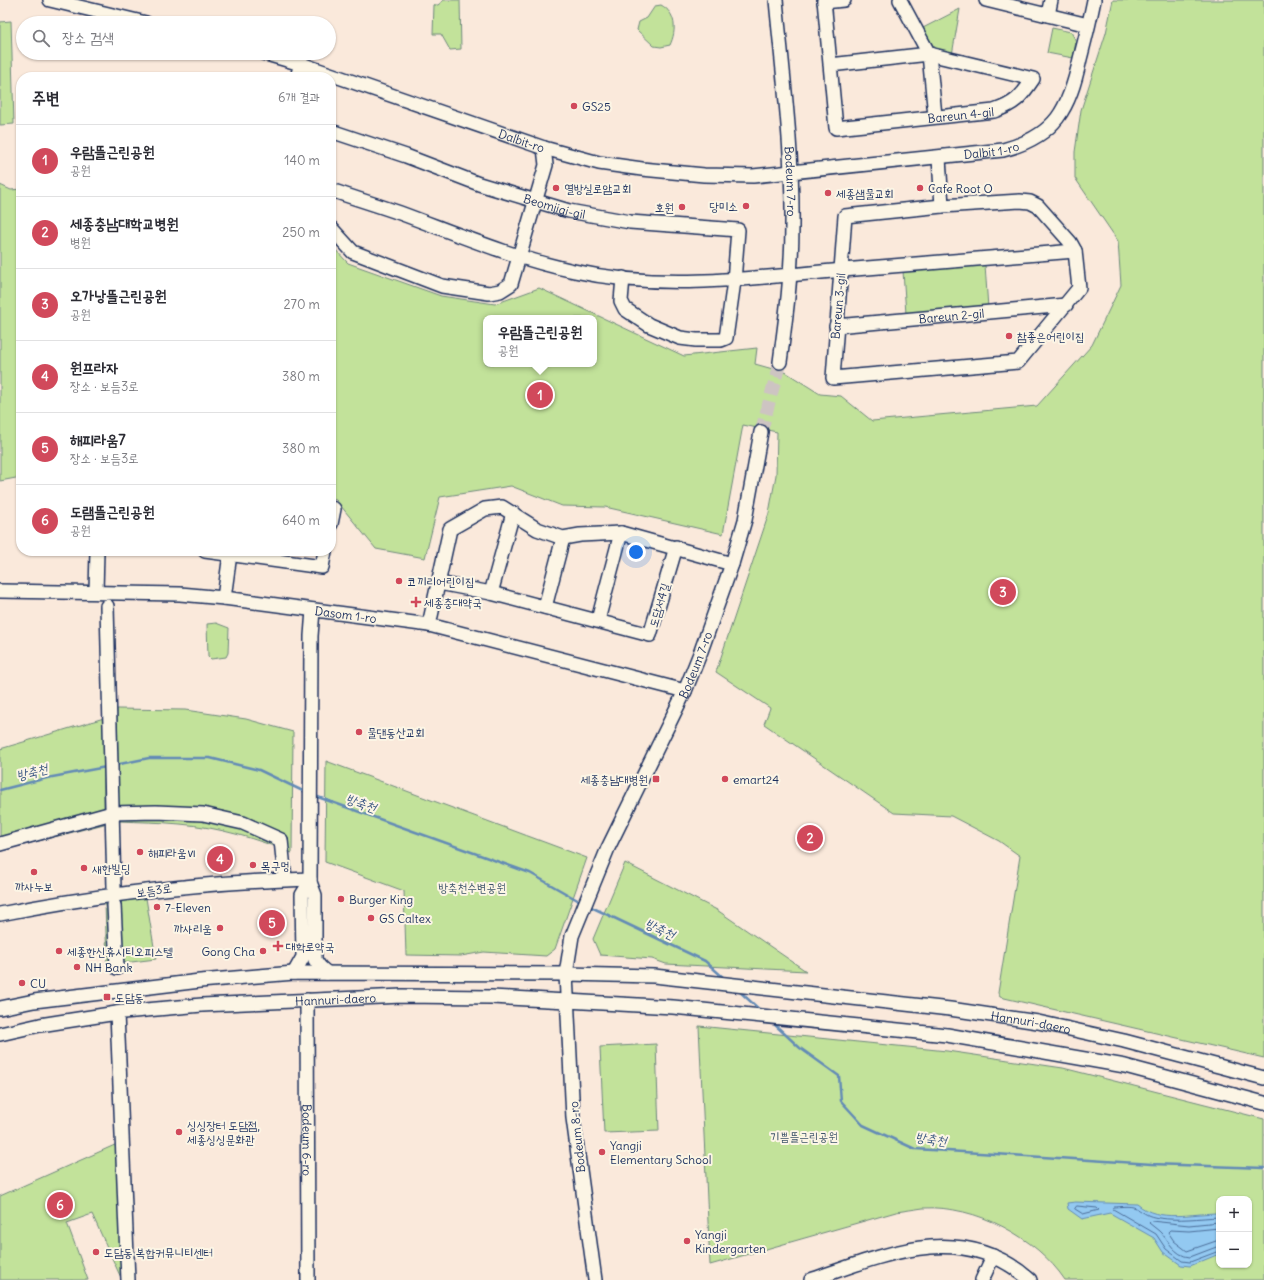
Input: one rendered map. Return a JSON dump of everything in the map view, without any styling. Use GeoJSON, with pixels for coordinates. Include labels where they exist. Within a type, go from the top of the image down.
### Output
{"type":"FeatureCollection","features":[{"type":"Feature","properties":{"kind":"street"},"geometry":{"type":"LineString","coordinates":[[50,0],[117,16]]}},
{"type":"Feature","properties":{"kind":"street","name":"Bodeum 7-ro"},"geometry":{"type":"LineString","coordinates":[[776,0],[791,173],[792,227],[789,296],[780,362]]}},
{"type":"Feature","properties":{"kind":"street"},"geometry":{"type":"LineString","coordinates":[[824,1],[844,0]]}},
{"type":"Feature","properties":{"kind":"street"},"geometry":{"type":"LineString","coordinates":[[900,0],[929,54],[935,116]]}},
{"type":"Feature","properties":{"kind":"street"},"geometry":{"type":"LineString","coordinates":[[986,0],[1088,25]]}},
{"type":"Feature","properties":{"kind":"street"},"geometry":{"type":"LineString","coordinates":[[1048,15],[1051,0]]}},
{"type":"Feature","properties":{"kind":"street","name":"Dalbit 1-ro"},"geometry":{"type":"LineString","coordinates":[[791,173],[1003,150],[1015,147],[1042,133],[1053,124],[1066,107],[1074,89],[1094,0]]}},
{"type":"Feature","properties":{"kind":"street","name":"Bareun 4-gil"},"geometry":{"type":"LineString","coordinates":[[824,1],[836,128],[935,116],[994,111],[1008,106],[1021,97],[1033,79],[929,54]]}},
{"type":"Feature","properties":{"kind":"street"},"geometry":{"type":"LineString","coordinates":[[830,65],[929,54]]}},
{"type":"Feature","properties":{"kind":"street","name":"Dalbit-ro"},"geometry":{"type":"LineString","coordinates":[[287,60],[324,72]]}},
{"type":"Feature","properties":{"kind":"street"},"geometry":{"type":"LineString","coordinates":[[299,72],[301,64]]}},
{"type":"Feature","properties":{"kind":"street","name":"Dalbit-ro"},"geometry":{"type":"LineString","coordinates":[[336,76],[544,148],[599,163],[704,175],[739,176],[791,173]]}},
{"type":"Feature","properties":{"kind":"street","name":"Beomjigi-gil"},"geometry":{"type":"LineString","coordinates":[[336,133],[406,156],[479,184],[569,211],[630,222],[738,230],[734,281],[726,338],[721,340],[696,340],[671,335],[649,325],[625,309],[621,301],[623,278]]}},
{"type":"Feature","properties":{"kind":"street"},"geometry":{"type":"LineString","coordinates":[[336,233],[353,252],[442,286],[489,293],[500,291],[512,284],[546,165],[544,148]]}},
{"type":"Feature","properties":{"kind":"street"},"geometry":{"type":"LineString","coordinates":[[939,158],[942,206]]}},
{"type":"Feature","properties":{"kind":"street"},"geometry":{"type":"LineString","coordinates":[[336,195],[399,212],[471,241],[574,271],[623,278],[676,283],[734,281],[790,276],[1073,247],[1079,288],[1066,305]]}},
{"type":"Feature","properties":{"kind":"street","name":"Bareun 3-gil"},"geometry":{"type":"LineString","coordinates":[[1066,305],[1018,362],[833,378],[845,216],[942,206],[1030,202],[1038,206],[1073,247]]}},
{"type":"Feature","properties":{"kind":"street","name":"Bareun 2-gil"},"geometry":{"type":"LineString","coordinates":[[836,326],[1066,305]]}},
{"type":"Feature","properties":{"kind":"street","name":"Bodeum 7-ro"},"geometry":{"type":"LineString","coordinates":[[566,974],[572,936],[591,885],[684,691],[732,564],[745,520],[761,432]]}},
{"type":"Feature","properties":{"kind":"street"},"geometry":{"type":"LineString","coordinates":[[429,625],[450,529],[485,509],[502,507],[537,529],[563,538],[580,535],[621,533],[676,547],[732,564]]}},
{"type":"Feature","properties":{"kind":"street"},"geometry":{"type":"LineString","coordinates":[[492,593],[512,513]]}},
{"type":"Feature","properties":{"kind":"street"},"geometry":{"type":"LineString","coordinates":[[598,620],[621,533]]}},
{"type":"Feature","properties":{"kind":"street"},"geometry":{"type":"LineString","coordinates":[[546,607],[563,538]]}},
{"type":"Feature","properties":{"kind":"street","name":"도담서4길"},"geometry":{"type":"LineString","coordinates":[[439,582],[492,593],[650,635],[676,547]]}},
{"type":"Feature","properties":{"kind":"street"},"geometry":{"type":"LineString","coordinates":[[96,592],[97,556]]}},
{"type":"Feature","properties":{"kind":"street"},"geometry":{"type":"LineString","coordinates":[[224,598],[230,556]]}},
{"type":"Feature","properties":{"kind":"street"},"geometry":{"type":"LineString","coordinates":[[244,556],[322,567],[324,556]]}},
{"type":"Feature","properties":{"kind":"street","name":"Dasom 1-ro"},"geometry":{"type":"LineString","coordinates":[[0,591],[162,593],[224,598],[429,625],[684,691]]}},
{"type":"Feature","properties":{"kind":"street"},"geometry":{"type":"LineString","coordinates":[[107,606],[114,888]]}},
{"type":"Feature","properties":{"kind":"street"},"geometry":{"type":"LineString","coordinates":[[313,610],[311,636],[310,880],[315,895],[315,960],[327,973]]}},
{"type":"Feature","properties":{"kind":"street"},"geometry":{"type":"LineString","coordinates":[[0,844],[112,813],[156,812],[204,814],[243,823],[281,840],[285,879]]}},
{"type":"Feature","properties":{"kind":"street","name":"보듬3로"},"geometry":{"type":"LineString","coordinates":[[0,914],[46,905],[168,888],[285,879],[310,880]]}},
{"type":"Feature","properties":{"kind":"street"},"geometry":{"type":"LineString","coordinates":[[294,974],[302,956],[302,895],[310,880]]}},
{"type":"Feature","properties":{"kind":"street"},"geometry":{"type":"LineString","coordinates":[[114,905],[117,968]]}},
{"type":"Feature","properties":{"kind":"street","name":"Hannuri-daero"},"geometry":{"type":"LineString","coordinates":[[0,1008],[34,1001],[200,981],[294,974],[566,974],[654,976],[950,1009],[1038,1022],[1124,1041],[1264,1078]]}},
{"type":"Feature","properties":{"kind":"street"},"geometry":{"type":"LineString","coordinates":[[566,974],[567,997]]}},
{"type":"Feature","properties":{"kind":"street","name":"Hannuri-daero"},"geometry":{"type":"LineString","coordinates":[[0,1034],[40,1025],[117,1013],[202,1005],[402,996],[567,997],[947,1035],[1125,1066],[1261,1103]]}},
{"type":"Feature","properties":{"kind":"street","name":"Bodeum 8-ro"},"geometry":{"type":"LineString","coordinates":[[567,997],[573,1118],[595,1280]]}},
{"type":"Feature","properties":{"kind":"street","name":"Bodeum 6-ro"},"geometry":{"type":"LineString","coordinates":[[307,1000],[308,1280]]}},
{"type":"Feature","properties":{"kind":"street"},"geometry":{"type":"LineString","coordinates":[[117,1013],[128,1280]]}},
{"type":"Feature","properties":{"kind":"street"},"geometry":{"type":"LineString","coordinates":[[811,1280],[845,1275],[924,1247],[956,1247],[978,1250],[993,1256],[1022,1273],[1030,1280]]}},
{"type":"Feature","properties":{"kind":"street"},"geometry":{"type":"LineString","coordinates":[[982,1280],[993,1256]]}},
{"type":"Feature","properties":{"kind":"green space"},"geometry":{"type":"Polygon","coordinates":[[[444,0],[460,0],[461,49],[450,50],[441,34],[433,34],[434,5],[438,5],[444,0]]]}},
{"type":"Feature","properties":{"kind":"green space"},"geometry":{"type":"Polygon","coordinates":[[[1113,0],[1264,0],[1264,1058],[1000,997],[998,993],[1020,856],[999,841],[951,816],[894,813],[764,724],[770,708],[716,672],[769,513],[776,475],[777,432],[743,425],[723,534],[605,507],[562,506],[511,486],[440,497],[425,558],[376,549],[336,500],[336,250],[348,263],[441,296],[495,304],[539,288],[597,315],[483,315],[483,367],[597,367],[597,315],[684,356],[757,348],[755,364],[787,373],[820,394],[841,396],[872,421],[1037,406],[1092,345],[1121,285],[1118,241],[1075,178],[1075,152],[1081,110],[1106,33],[1113,0]]]}},
{"type":"Feature","properties":{"kind":"green space"},"geometry":{"type":"Polygon","coordinates":[[[661,5],[666,8],[672,17],[674,22],[674,34],[670,45],[661,47],[654,46],[637,30],[639,22],[647,18],[655,6],[661,5]]]}},
{"type":"Feature","properties":{"kind":"green space"},"geometry":{"type":"Polygon","coordinates":[[[960,9],[952,55],[937,49],[923,28],[960,9]]]}},
{"type":"Feature","properties":{"kind":"green space"},"geometry":{"type":"Polygon","coordinates":[[[11,21],[14,124],[0,125],[0,22],[11,21]]]}},
{"type":"Feature","properties":{"kind":"green space"},"geometry":{"type":"Polygon","coordinates":[[[1052,28],[1071,32],[1076,41],[1073,58],[1047,53],[1052,28]]]}},
{"type":"Feature","properties":{"kind":"green space"},"geometry":{"type":"Polygon","coordinates":[[[0,185],[11,190],[16,190],[16,478],[0,481],[0,185]]]}},
{"type":"Feature","properties":{"kind":"green space"},"geometry":{"type":"Polygon","coordinates":[[[985,265],[988,308],[906,314],[903,271],[985,265]]]}},
{"type":"Feature","properties":{"kind":"green space"},"geometry":{"type":"Polygon","coordinates":[[[216,623],[229,628],[228,653],[226,657],[211,659],[208,656],[207,624],[216,623]]]}},
{"type":"Feature","properties":{"kind":"green space"},"geometry":{"type":"Polygon","coordinates":[[[117,709],[185,710],[246,719],[293,732],[292,853],[251,838],[209,828],[172,823],[119,821],[117,709]]]}},
{"type":"Feature","properties":{"kind":"green space"},"geometry":{"type":"Polygon","coordinates":[[[104,718],[104,824],[0,851],[0,749],[104,718]]]}},
{"type":"Feature","properties":{"kind":"green space","name":"방축천수변공원"},"geometry":{"type":"Polygon","coordinates":[[[326,761],[587,858],[555,949],[546,956],[484,952],[461,956],[406,955],[404,891],[325,862],[326,761]]]}},
{"type":"Feature","properties":{"kind":"green space"},"geometry":{"type":"Polygon","coordinates":[[[625,863],[717,910],[806,971],[666,964],[652,959],[600,955],[593,939],[625,863]]]}},
{"type":"Feature","properties":{"kind":"green space"},"geometry":{"type":"Polygon","coordinates":[[[146,898],[156,959],[107,965],[105,903],[146,898]]]}},
{"type":"Feature","properties":{"kind":"green space","name":"기쁨뜰근린공원"},"geometry":{"type":"Polygon","coordinates":[[[699,1026],[947,1051],[1063,1068],[1264,1119],[1264,1280],[1065,1280],[1053,1264],[1038,1250],[1003,1227],[984,1218],[943,1208],[923,1208],[896,1212],[710,1265],[699,1026]]]}},
{"type":"Feature","properties":{"kind":"green space"},"geometry":{"type":"Polygon","coordinates":[[[656,1044],[659,1131],[604,1133],[600,1047],[656,1044]]]}},
{"type":"Feature","properties":{"kind":"green space"},"geometry":{"type":"Polygon","coordinates":[[[117,1144],[122,1280],[92,1214],[67,1223],[88,1280],[0,1280],[0,1196],[117,1144]]]}},
{"type":"Feature","properties":{"kind":"water"},"geometry":{"type":"Polygon","coordinates":[[[1067,1203],[1137,1204],[1146,1210],[1155,1213],[1176,1216],[1216,1213],[1216,1255],[1190,1266],[1181,1265],[1163,1252],[1154,1238],[1110,1213],[1082,1219],[1068,1209],[1067,1203]]]}},
{"type":"Feature","properties":{"kind":"waterway","name":"방축천"},"geometry":{"type":"LineString","coordinates":[[115,765],[149,758],[210,758],[259,770],[307,793]]}},
{"type":"Feature","properties":{"kind":"waterway","name":"방축천"},"geometry":{"type":"LineString","coordinates":[[0,790],[47,778],[106,767]]}},
{"type":"Feature","properties":{"kind":"waterway","name":"방축천"},"geometry":{"type":"LineString","coordinates":[[315,796],[530,873],[581,902]]}},
{"type":"Feature","properties":{"kind":"waterway","name":"방축천"},"geometry":{"type":"LineString","coordinates":[[589,906],[705,961],[725,979]]}},
{"type":"Feature","properties":{"kind":"waterway","name":"방축천"},"geometry":{"type":"LineString","coordinates":[[738,990],[761,1011]]}},
{"type":"Feature","properties":{"kind":"waterway","name":"방축천"},"geometry":{"type":"LineString","coordinates":[[773,1023],[800,1048],[839,1076],[841,1101],[863,1125],[915,1149],[1152,1164],[1264,1168]]}},
{"type":"Feature","properties":{"kind":"tunnel"},"geometry":{"type":"LineString","coordinates":[[761,432],[780,362]]}},
{"type":"Feature","properties":{"kind":"place","name":"GS25"},"geometry":{"type":"Point","coordinates":[574,106]}},
{"type":"Feature","properties":{"kind":"place","name":"열방실로암교회"},"geometry":{"type":"Point","coordinates":[556,188]}},
{"type":"Feature","properties":{"kind":"place","name":"Cafe Root O"},"geometry":{"type":"Point","coordinates":[920,188]}},
{"type":"Feature","properties":{"kind":"place","name":"세종샘물교회"},"geometry":{"type":"Point","coordinates":[828,193]}},
{"type":"Feature","properties":{"kind":"place","name":"당미소"},"geometry":{"type":"Point","coordinates":[746,206]}},
{"type":"Feature","properties":{"kind":"place","name":"호원"},"geometry":{"type":"Point","coordinates":[682,207]}},
{"type":"Feature","properties":{"kind":"place","name":"참좋은어린이집"},"geometry":{"type":"Point","coordinates":[1009,336]}},
{"type":"Feature","properties":{"kind":"place","name":"우람뜰근린공원"},"geometry":{"type":"Point","coordinates":[540,395]}},
{"type":"Feature","properties":{"kind":"place","name":"코끼리어린이집"},"geometry":{"type":"Point","coordinates":[399,581]}},
{"type":"Feature","properties":{"kind":"place","name":"오가낭뜰근린공원"},"geometry":{"type":"Point","coordinates":[1003,592]}},
{"type":"Feature","properties":{"kind":"place","name":"세종충대약국"},"geometry":{"type":"Point","coordinates":[416,602]}},
{"type":"Feature","properties":{"kind":"place","name":"물댄동산교회"},"geometry":{"type":"Point","coordinates":[359,732]}},
{"type":"Feature","properties":{"kind":"place","name":"세종충남대병원"},"geometry":{"type":"Point","coordinates":[656,779]}},
{"type":"Feature","properties":{"kind":"place","name":"emart24"},"geometry":{"type":"Point","coordinates":[725,779]}},
{"type":"Feature","properties":{"kind":"place","name":"세종충남대학교병원"},"geometry":{"type":"Point","coordinates":[810,838]}},
{"type":"Feature","properties":{"kind":"place","name":"해피라움Ⅵ"},"geometry":{"type":"Point","coordinates":[140,852]}},
{"type":"Feature","properties":{"kind":"place","name":"원프라자"},"geometry":{"type":"Point","coordinates":[220,859]}},
{"type":"Feature","properties":{"kind":"place","name":"목구멍"},"geometry":{"type":"Point","coordinates":[253,865]}},
{"type":"Feature","properties":{"kind":"place","name":"새한빌딩"},"geometry":{"type":"Point","coordinates":[84,868]}},
{"type":"Feature","properties":{"kind":"place","name":"까사누보"},"geometry":{"type":"Point","coordinates":[34,872]}},
{"type":"Feature","properties":{"kind":"place","name":"Burger King"},"geometry":{"type":"Point","coordinates":[341,899]}},
{"type":"Feature","properties":{"kind":"place","name":"7-Eleven"},"geometry":{"type":"Point","coordinates":[157,907]}},
{"type":"Feature","properties":{"kind":"place","name":"GS Caltex"},"geometry":{"type":"Point","coordinates":[371,918]}},
{"type":"Feature","properties":{"kind":"place","name":"해피라움7"},"geometry":{"type":"Point","coordinates":[272,923]}},
{"type":"Feature","properties":{"kind":"place","name":"까사리움"},"geometry":{"type":"Point","coordinates":[220,928]}},
{"type":"Feature","properties":{"kind":"place","name":"대학로약국"},"geometry":{"type":"Point","coordinates":[278,946]}},
{"type":"Feature","properties":{"kind":"place","name":"세종한신휴시티오피스텔"},"geometry":{"type":"Point","coordinates":[59,951]}},
{"type":"Feature","properties":{"kind":"place","name":"Gong Cha"},"geometry":{"type":"Point","coordinates":[263,951]}},
{"type":"Feature","properties":{"kind":"place","name":"NH Bank"},"geometry":{"type":"Point","coordinates":[77,967]}},
{"type":"Feature","properties":{"kind":"place","name":"CU"},"geometry":{"type":"Point","coordinates":[22,983]}},
{"type":"Feature","properties":{"kind":"place","name":"도담동"},"geometry":{"type":"Point","coordinates":[107,997]}},
{"type":"Feature","properties":{"kind":"place","name":"싱싱장터 도담점, 세종싱싱문화관"},"geometry":{"type":"Point","coordinates":[179,1132]}},
{"type":"Feature","properties":{"kind":"place","name":"Yangji Elementary School"},"geometry":{"type":"Point","coordinates":[602,1152]}},
{"type":"Feature","properties":{"kind":"place","name":"도램뜰근린공원"},"geometry":{"type":"Point","coordinates":[60,1205]}},
{"type":"Feature","properties":{"kind":"place","name":"Yangji Kindergarten"},"geometry":{"type":"Point","coordinates":[687,1241]}},
{"type":"Feature","properties":{"kind":"place","name":"도담동 복합커뮤니티센터"},"geometry":{"type":"Point","coordinates":[96,1252]}}]}
